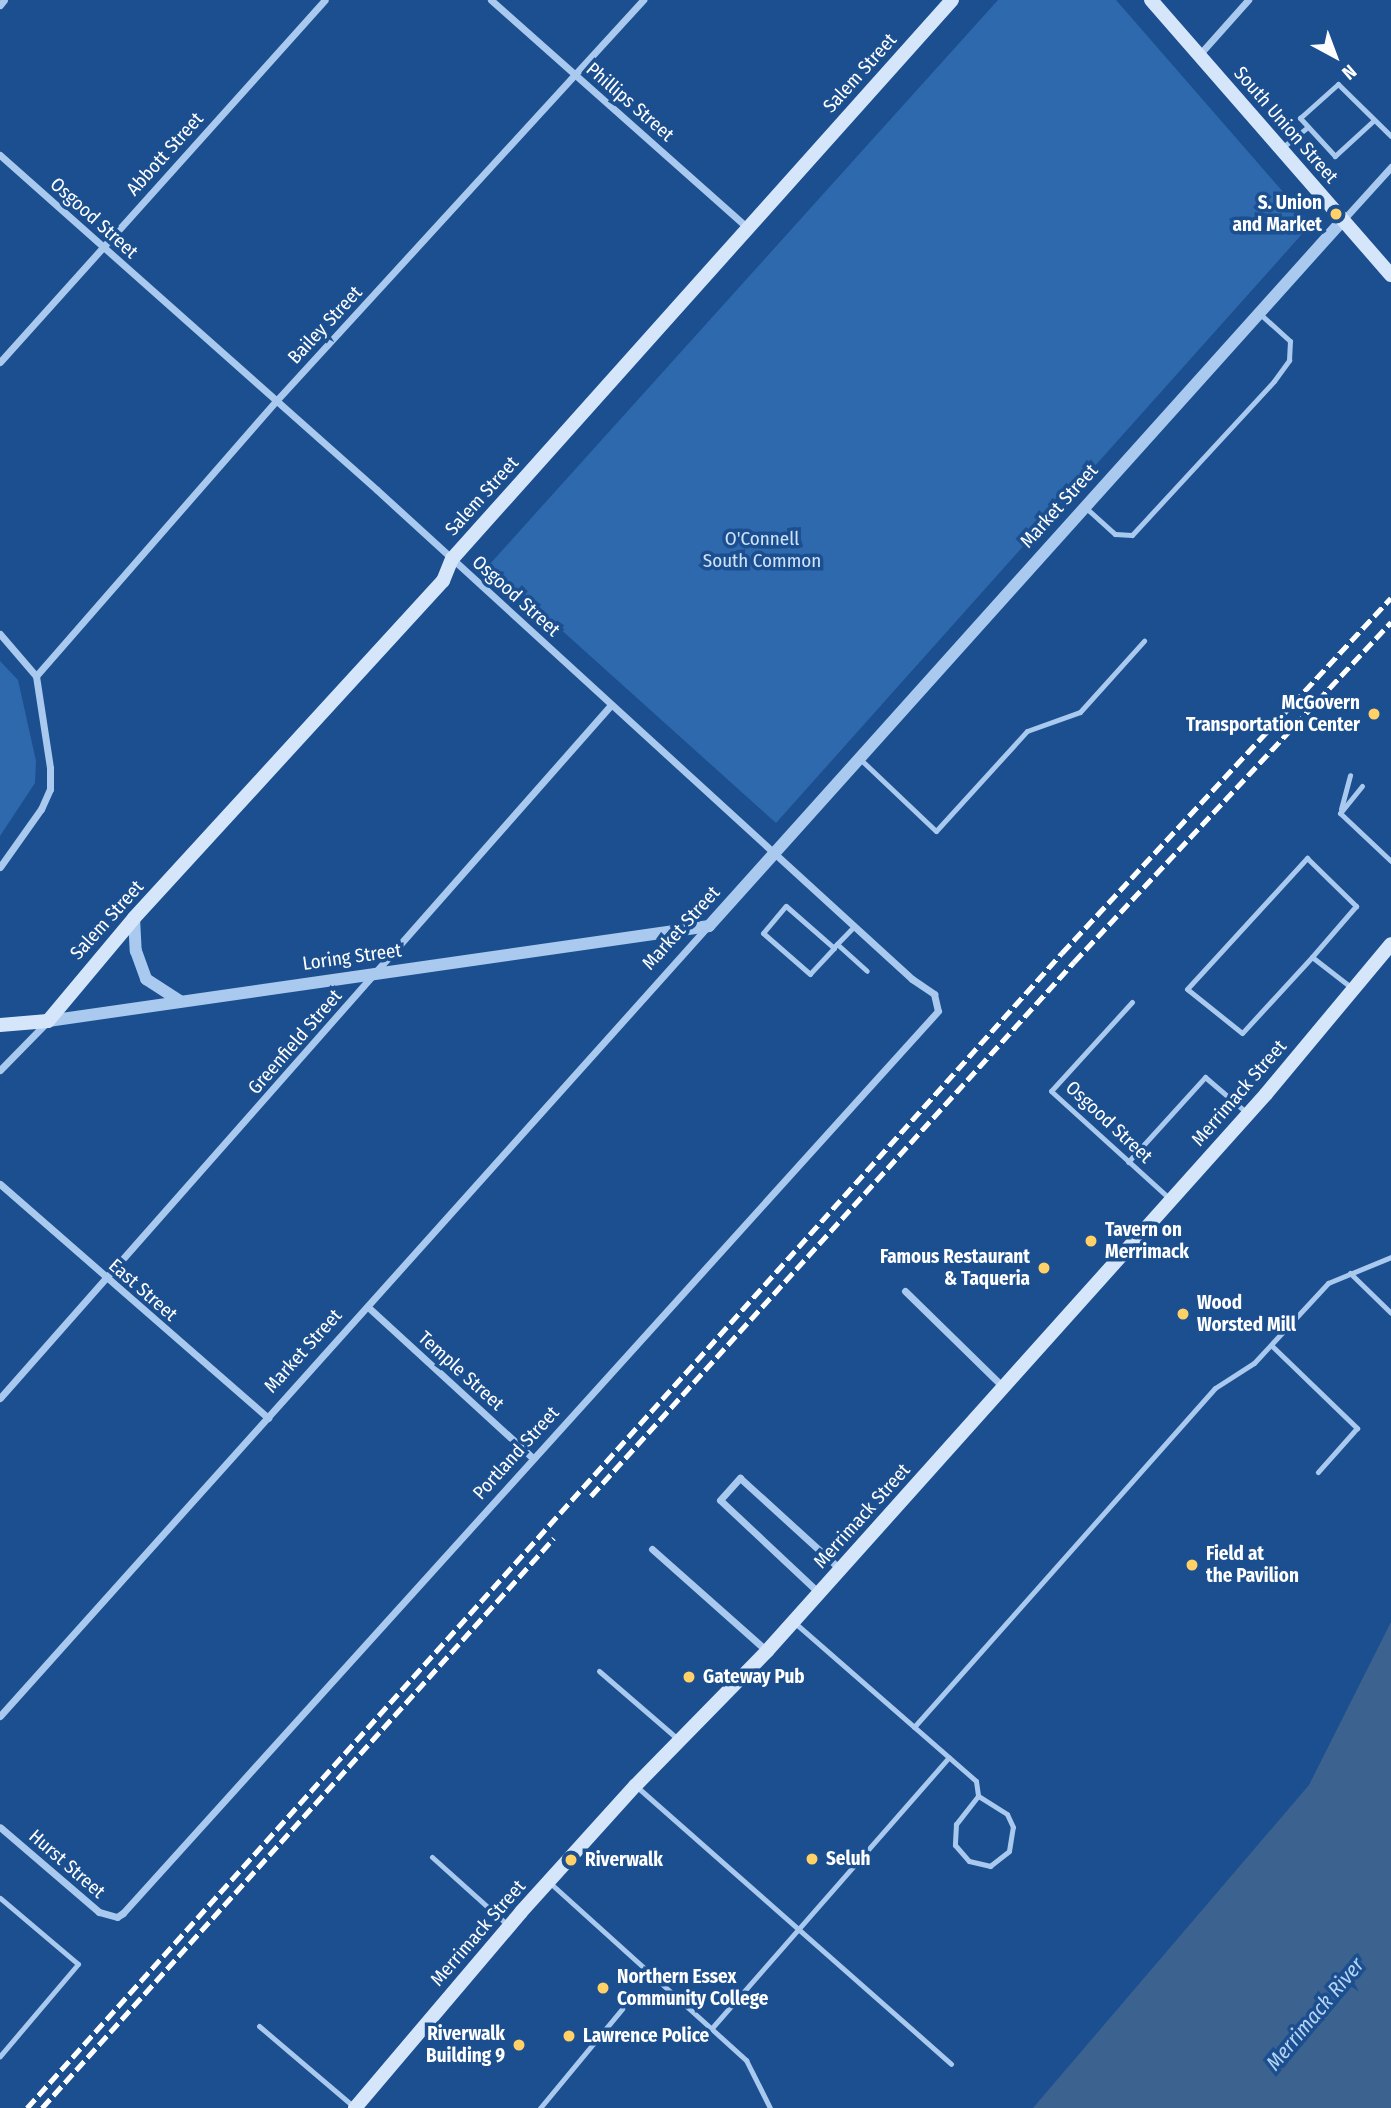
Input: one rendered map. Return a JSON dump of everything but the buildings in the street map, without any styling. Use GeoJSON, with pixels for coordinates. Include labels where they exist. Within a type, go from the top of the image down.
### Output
{"type":"FeatureCollection","features":[{"type":"Feature","properties":{"kind":"main road","name":"Salem Street"},"geometry":{"type":"LineString","coordinates":[[48,1021],[134,918],[443,582],[452,559],[952,0]]}},
{"type":"Feature","properties":{"kind":"main road","name":"South Union Street"},"geometry":{"type":"LineString","coordinates":[[1151,0],[1391,275]]}},
{"type":"Feature","properties":{"kind":"main road","name":"Merrimack Street"},"geometry":{"type":"LineString","coordinates":[[355,2108],[509,1926],[635,1786],[766,1651],[1248,1114],[1391,944]]}},
{"type":"Feature","properties":{"kind":"main road","name":"Loring Street"},"geometry":{"type":"LineString","coordinates":[[0,1025],[48,1021]]}},
{"type":"Feature","properties":{"kind":"street"},"geometry":{"type":"LineString","coordinates":[[0,5],[4,0]]}},
{"type":"Feature","properties":{"kind":"street","name":"Abbott Street"},"geometry":{"type":"LineString","coordinates":[[0,362],[325,0]]}},
{"type":"Feature","properties":{"kind":"street","name":"Phillips Street"},"geometry":{"type":"LineString","coordinates":[[491,0],[748,228]]}},
{"type":"Feature","properties":{"kind":"street","name":"Bailey Street"},"geometry":{"type":"LineString","coordinates":[[36,676],[276,401],[643,0]]}},
{"type":"Feature","properties":{"kind":"street"},"geometry":{"type":"LineString","coordinates":[[1199,55],[1248,0]]}},
{"type":"Feature","properties":{"kind":"street","name":"Osgood Street"},"geometry":{"type":"LineString","coordinates":[[0,155],[452,559],[854,926],[934,994],[938,1011]]}},
{"type":"Feature","properties":{"kind":"street","name":"Market Street"},"geometry":{"type":"LineString","coordinates":[[0,1716],[1391,167]]}},
{"type":"Feature","properties":{"kind":"street"},"geometry":{"type":"LineString","coordinates":[[0,634],[36,676],[48,737],[50,789],[31,830],[0,867]]}},
{"type":"Feature","properties":{"kind":"street","name":"Greenfield Street"},"geometry":{"type":"LineString","coordinates":[[0,1398],[107,1280],[611,705]]}},
{"type":"Feature","properties":{"kind":"street"},"geometry":{"type":"LineString","coordinates":[[134,918],[136,951],[146,979],[180,1001]]}},
{"type":"Feature","properties":{"kind":"street","name":"Loring Street"},"geometry":{"type":"LineString","coordinates":[[48,1021],[709,926]]}},
{"type":"Feature","properties":{"kind":"street","name":"Portland Street"},"geometry":{"type":"LineString","coordinates":[[117,1917],[232,1796],[533,1458],[938,1011]]}},
{"type":"Feature","properties":{"kind":"street"},"geometry":{"type":"LineString","coordinates":[[0,1070],[48,1021]]}},
{"type":"Feature","properties":{"kind":"street","name":"East Street"},"geometry":{"type":"LineString","coordinates":[[0,1184],[268,1418]]}},
{"type":"Feature","properties":{"kind":"street"},"geometry":{"type":"LineString","coordinates":[[905,1291],[1004,1387]]}},
{"type":"Feature","properties":{"kind":"street","name":"Temple Street"},"geometry":{"type":"LineString","coordinates":[[368,1307],[533,1458]]}},
{"type":"Feature","properties":{"kind":"street"},"geometry":{"type":"LineString","coordinates":[[818,1592],[720,1500],[740,1478],[840,1569]]}},
{"type":"Feature","properties":{"kind":"street"},"geometry":{"type":"LineString","coordinates":[[652,1549],[766,1651]]}},
{"type":"Feature","properties":{"kind":"street","name":"Hurst Street"},"geometry":{"type":"LineString","coordinates":[[0,1827],[83,1900],[107,1917],[117,1917]]}},
{"type":"Feature","properties":{"kind":"lane"},"geometry":{"type":"LineString","coordinates":[[1373,121],[1335,156],[1300,118],[1338,84],[1391,136]]}},
{"type":"Feature","properties":{"kind":"lane"},"geometry":{"type":"LineString","coordinates":[[1282,149],[1308,127]]}},
{"type":"Feature","properties":{"kind":"lane"},"geometry":{"type":"LineString","coordinates":[[1085,507],[1115,534],[1132,535],[1274,381],[1289,360],[1290,341],[1259,313]]}},
{"type":"Feature","properties":{"kind":"lane"},"geometry":{"type":"LineString","coordinates":[[859,758],[936,831],[1027,731],[1080,712],[1144,641]]}},
{"type":"Feature","properties":{"kind":"lane"},"geometry":{"type":"LineString","coordinates":[[1340,813],[1350,775]]}},
{"type":"Feature","properties":{"kind":"lane"},"geometry":{"type":"LineString","coordinates":[[1340,813],[1362,786]]}},
{"type":"Feature","properties":{"kind":"lane"},"geometry":{"type":"LineString","coordinates":[[1340,813],[1391,861]]}},
{"type":"Feature","properties":{"kind":"lane"},"geometry":{"type":"LineString","coordinates":[[1307,858],[1356,906],[1312,957],[1242,1033],[1187,989],[1307,858]]}},
{"type":"Feature","properties":{"kind":"lane"},"geometry":{"type":"LineString","coordinates":[[854,926],[835,946],[810,974],[763,933],[786,906],[835,946],[867,971]]}},
{"type":"Feature","properties":{"kind":"lane"},"geometry":{"type":"LineString","coordinates":[[1312,957],[1352,988]]}},
{"type":"Feature","properties":{"kind":"lane","name":"Osgood Street"},"geometry":{"type":"LineString","coordinates":[[1132,1002],[1051,1091],[1171,1200]]}},
{"type":"Feature","properties":{"kind":"lane"},"geometry":{"type":"LineString","coordinates":[[1128,1162],[1205,1077],[1248,1114]]}},
{"type":"Feature","properties":{"kind":"lane"},"geometry":{"type":"LineString","coordinates":[[914,1727],[1215,1388],[1254,1363],[1328,1283],[1391,1257]]}},
{"type":"Feature","properties":{"kind":"lane"},"geometry":{"type":"LineString","coordinates":[[1350,1273],[1391,1312]]}},
{"type":"Feature","properties":{"kind":"lane"},"geometry":{"type":"LineString","coordinates":[[1272,1345],[1357,1427],[1318,1472]]}},
{"type":"Feature","properties":{"kind":"lane"},"geometry":{"type":"LineString","coordinates":[[793,1621],[976,1781],[978,1796],[956,1824],[955,1845],[969,1861],[990,1866],[1009,1851],[1013,1827],[1007,1814],[978,1796]]}},
{"type":"Feature","properties":{"kind":"lane"},"geometry":{"type":"LineString","coordinates":[[599,1671],[679,1740]]}},
{"type":"Feature","properties":{"kind":"lane"},"geometry":{"type":"LineString","coordinates":[[711,2028],[948,1756]]}},
{"type":"Feature","properties":{"kind":"lane"},"geometry":{"type":"LineString","coordinates":[[635,1786],[951,2064]]}},
{"type":"Feature","properties":{"kind":"lane"},"geometry":{"type":"LineString","coordinates":[[432,1857],[509,1926]]}},
{"type":"Feature","properties":{"kind":"lane"},"geometry":{"type":"LineString","coordinates":[[549,1882],[746,2060],[770,2108]]}},
{"type":"Feature","properties":{"kind":"lane"},"geometry":{"type":"LineString","coordinates":[[0,1898],[78,1964],[0,2056]]}},
{"type":"Feature","properties":{"kind":"lane"},"geometry":{"type":"LineString","coordinates":[[540,2108],[622,2009]]}},
{"type":"Feature","properties":{"kind":"lane"},"geometry":{"type":"LineString","coordinates":[[259,2026],[355,2108]]}},
{"type":"Feature","properties":{"kind":"green space","name":"O'Connell South Common"},"geometry":{"type":"Polygon","coordinates":[[[998,0],[1116,0],[1311,224],[776,823],[489,565],[998,0]]]}},
{"type":"Feature","properties":{"kind":"green space"},"geometry":{"type":"Polygon","coordinates":[[[0,661],[18,680],[36,761],[35,783],[0,836],[0,661]]]}},
{"type":"Feature","properties":{"kind":"water","name":"Merrimack River"},"geometry":{"type":"Polygon","coordinates":[[[1391,1622],[1391,2108],[1033,2108],[1309,1785],[1391,1622]]]}},
{"type":"Feature","properties":{"kind":"railway"},"geometry":{"type":"LineString","coordinates":[[27,2108],[1062,953],[1391,598]]}},
{"type":"Feature","properties":{"kind":"railway"},"geometry":{"type":"LineString","coordinates":[[591,1496],[1074,962],[1391,622]]}},
{"type":"Feature","properties":{"kind":"railway"},"geometry":{"type":"LineString","coordinates":[[42,2108],[554,1538]]}},
{"type":"Feature","properties":{"kind":"place","name":"S. Union and Market"},"geometry":{"type":"Point","coordinates":[1336,214]}},
{"type":"Feature","properties":{"kind":"place","name":"McGovern Transportation Center"},"geometry":{"type":"Point","coordinates":[1374,714]}},
{"type":"Feature","properties":{"kind":"place","name":"Tavern on Merrimack"},"geometry":{"type":"Point","coordinates":[1091,1241]}},
{"type":"Feature","properties":{"kind":"place","name":"Famous Restaurant & Taqueria"},"geometry":{"type":"Point","coordinates":[1044,1268]}},
{"type":"Feature","properties":{"kind":"place","name":"Wood Worsted Mill"},"geometry":{"type":"Point","coordinates":[1183,1314]}},
{"type":"Feature","properties":{"kind":"place","name":"Field at the Pavilion"},"geometry":{"type":"Point","coordinates":[1192,1565]}},
{"type":"Feature","properties":{"kind":"place","name":"Gateway Pub"},"geometry":{"type":"Point","coordinates":[689,1677]}},
{"type":"Feature","properties":{"kind":"place","name":"Seluh"},"geometry":{"type":"Point","coordinates":[812,1859]}},
{"type":"Feature","properties":{"kind":"place","name":"Riverwalk"},"geometry":{"type":"Point","coordinates":[571,1860]}},
{"type":"Feature","properties":{"kind":"place","name":"Northern Essex Community College"},"geometry":{"type":"Point","coordinates":[603,1988]}},
{"type":"Feature","properties":{"kind":"place","name":"Lawrence Police"},"geometry":{"type":"Point","coordinates":[569,2036]}},
{"type":"Feature","properties":{"kind":"place","name":"Riverwalk Building 9"},"geometry":{"type":"Point","coordinates":[519,2045]}}]}
